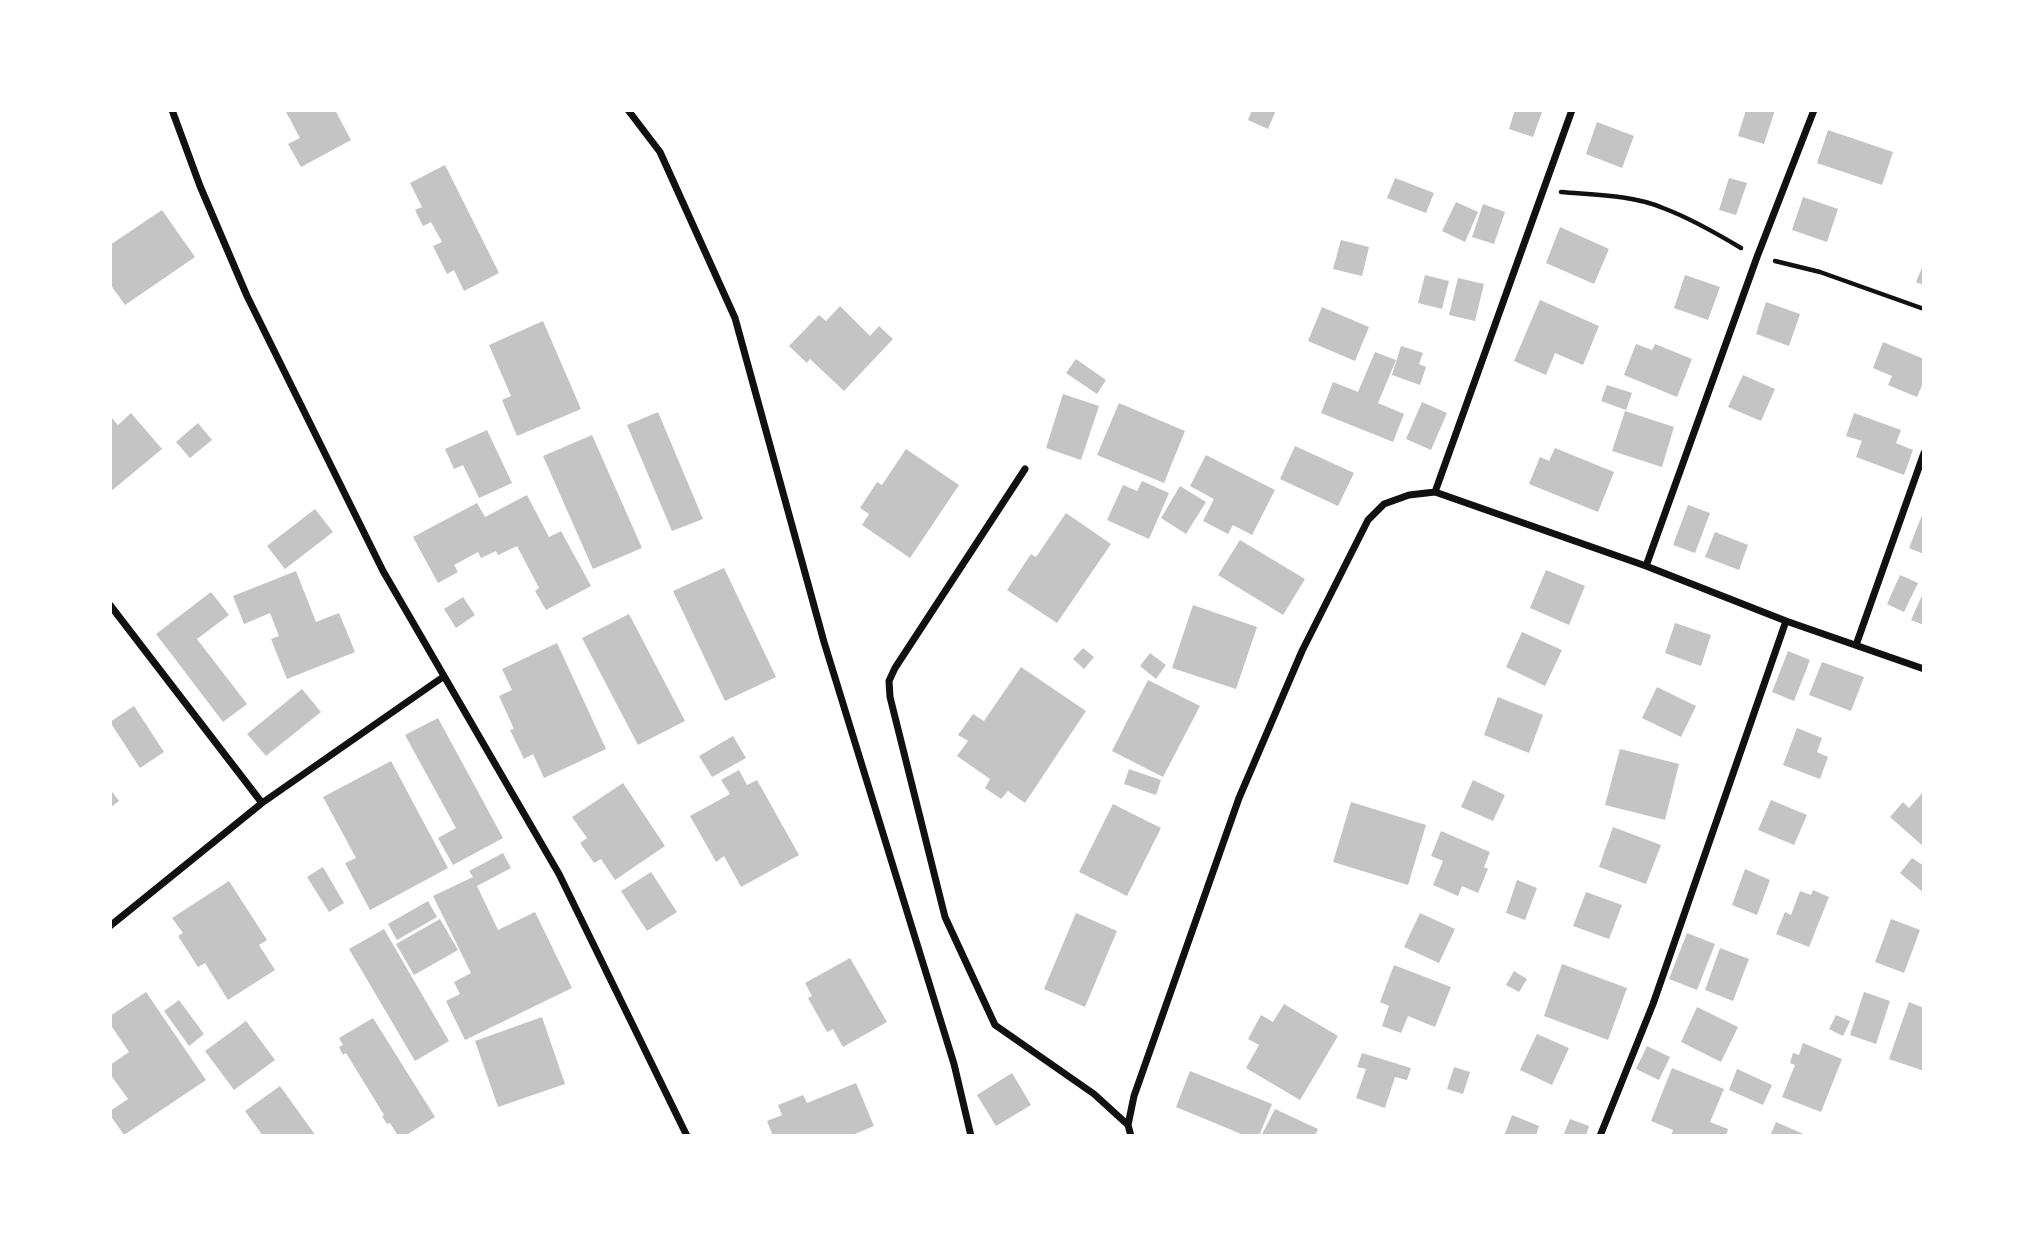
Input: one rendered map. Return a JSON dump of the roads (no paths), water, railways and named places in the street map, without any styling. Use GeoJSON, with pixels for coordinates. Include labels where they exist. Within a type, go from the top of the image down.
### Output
{"type":"FeatureCollection","features":[{"type":"Feature","properties":{"kind":"street"},"geometry":{"type":"LineString","coordinates":[[172,110],[200,186],[247,296],[383,571],[559,874],[687,1136]]}},
{"type":"Feature","properties":{"kind":"street"},"geometry":{"type":"LineString","coordinates":[[628,110],[660,152],[735,318],[824,642],[954,1064],[971,1136]]}},
{"type":"Feature","properties":{"kind":"street"},"geometry":{"type":"LineString","coordinates":[[1435,492],[1572,110]]}},
{"type":"Feature","properties":{"kind":"street"},"geometry":{"type":"LineString","coordinates":[[1647,566],[1757,257],[1814,110]]}},
{"type":"Feature","properties":{"kind":"street"},"geometry":{"type":"LineString","coordinates":[[1856,645],[1924,453]]}},
{"type":"Feature","properties":{"kind":"street"},"geometry":{"type":"LineString","coordinates":[[1025,468],[895,667],[889,681],[890,697],[945,917],[995,1025],[1094,1094],[1128,1125]]}},
{"type":"Feature","properties":{"kind":"street"},"geometry":{"type":"LineString","coordinates":[[1131,1136],[1128,1125],[1134,1096],[1239,798],[1302,651],[1368,520],[1384,504],[1409,495],[1435,492],[1647,566],[1786,621],[1924,669]]}},
{"type":"Feature","properties":{"kind":"street"},"geometry":{"type":"LineString","coordinates":[[110,605],[262,803]]}},
{"type":"Feature","properties":{"kind":"street"},"geometry":{"type":"LineString","coordinates":[[1600,1136],[1653,1004],[1786,621]]}},
{"type":"Feature","properties":{"kind":"street"},"geometry":{"type":"LineString","coordinates":[[110,926],[262,803],[443,677]]}}]}
